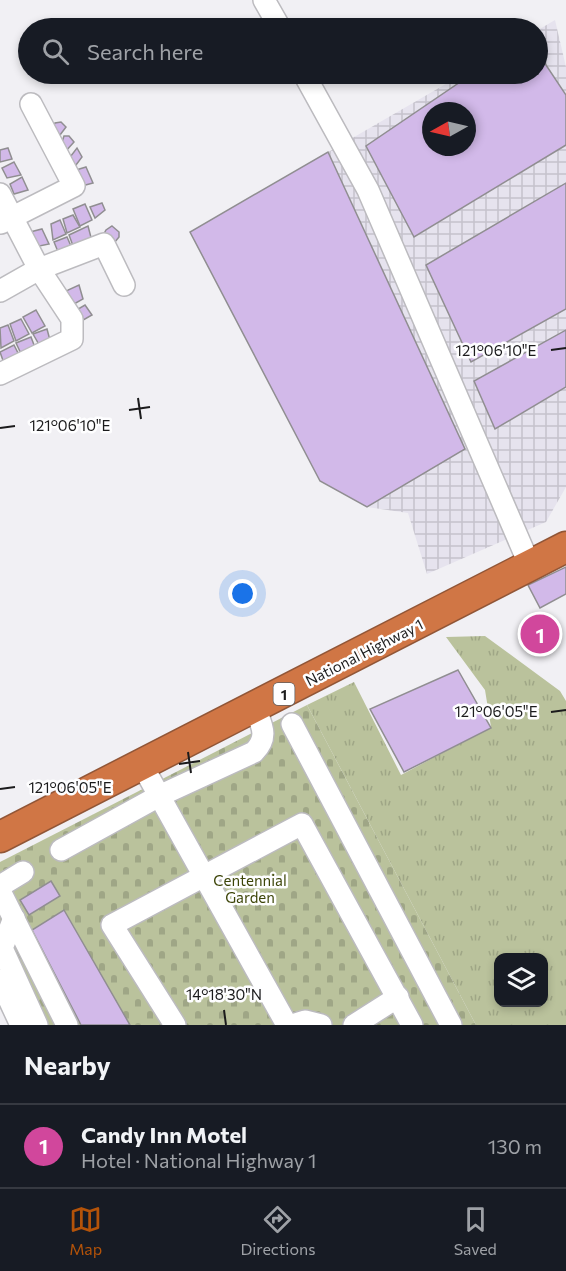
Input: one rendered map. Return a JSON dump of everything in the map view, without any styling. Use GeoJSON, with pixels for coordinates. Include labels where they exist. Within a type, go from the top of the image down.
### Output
{"type":"FeatureCollection","features":[{"type":"Feature","properties":{"kind":"highway","name":"National Highway 1"},"geometry":{"type":"LineString","coordinates":[[0,837],[566,547]]}},
{"type":"Feature","properties":{"kind":"street"},"geometry":{"type":"LineString","coordinates":[[264,0],[274,18]]}},
{"type":"Feature","properties":{"kind":"street"},"geometry":{"type":"LineString","coordinates":[[310,84],[368,190],[530,566]]}},
{"type":"Feature","properties":{"kind":"street"},"geometry":{"type":"LineString","coordinates":[[6,220],[74,186],[31,104]]}},
{"type":"Feature","properties":{"kind":"street"},"geometry":{"type":"LineString","coordinates":[[0,194],[6,220],[72,319],[72,339],[0,374]]}},
{"type":"Feature","properties":{"kind":"street"},"geometry":{"type":"LineString","coordinates":[[0,291],[39,269],[104,244],[124,285]]}},
{"type":"Feature","properties":{"kind":"street"},"geometry":{"type":"LineString","coordinates":[[61,850],[159,796],[254,752],[262,743],[265,734],[255,708]]}},
{"type":"Feature","properties":{"kind":"street"},"geometry":{"type":"LineString","coordinates":[[292,724],[451,1025]]}},
{"type":"Feature","properties":{"kind":"street"},"geometry":{"type":"LineString","coordinates":[[142,765],[287,1025]]}},
{"type":"Feature","properties":{"kind":"street"},"geometry":{"type":"LineString","coordinates":[[175,1025],[112,926],[204,874],[302,824],[412,1025]]}},
{"type":"Feature","properties":{"kind":"street"},"geometry":{"type":"LineString","coordinates":[[0,886],[23,872]]}},
{"type":"Feature","properties":{"kind":"street"},"geometry":{"type":"LineString","coordinates":[[0,891],[67,1025]]}},
{"type":"Feature","properties":{"kind":"street"},"geometry":{"type":"LineString","coordinates":[[14,918],[2,948],[37,1025]]}},
{"type":"Feature","properties":{"kind":"street"},"geometry":{"type":"LineString","coordinates":[[0,980],[21,1025]]}},
{"type":"Feature","properties":{"kind":"street"},"geometry":{"type":"LineString","coordinates":[[354,1025],[398,997]]}},
{"type":"Feature","properties":{"kind":"street"},"geometry":{"type":"LineString","coordinates":[[292,1025],[305,1021],[321,1025]]}},
{"type":"Feature","properties":{"kind":"shaded area"},"geometry":{"type":"Polygon","coordinates":[[[555,20],[566,67],[566,487],[546,522],[427,574],[408,513],[367,507],[320,481],[190,232],[446,84],[548,84],[548,24],[555,20]]]}},
{"type":"Feature","properties":{"kind":"green space"},"geometry":{"type":"Polygon","coordinates":[[[485,636],[560,691],[566,701],[566,1025],[476,1025],[307,705],[354,682],[401,775],[491,727],[485,690],[446,637],[485,636]]]}},
{"type":"Feature","properties":{"kind":"green space","name":"Centennial Garden"},"geometry":{"type":"Polygon","coordinates":[[[307,705],[476,1025],[27,1025],[0,964],[0,862],[307,705]]]}},
{"type":"Feature","properties":{"kind":"building"},"geometry":{"type":"Polygon","coordinates":[[[548,68],[566,95],[566,145],[414,237],[366,146],[422,108],[422,156],[476,156],[476,102],[431,102],[457,84],[548,84],[548,68]]]}},
{"type":"Feature","properties":{"kind":"building"},"geometry":{"type":"Polygon","coordinates":[[[61,122],[66,127],[57,139],[51,131],[55,123],[61,122]]]}},
{"type":"Feature","properties":{"kind":"building"},"geometry":{"type":"Polygon","coordinates":[[[64,136],[69,136],[74,142],[64,153],[60,148],[64,136]]]}},
{"type":"Feature","properties":{"kind":"building"},"geometry":{"type":"Polygon","coordinates":[[[8,148],[12,159],[0,162],[0,150],[8,148]]]}},
{"type":"Feature","properties":{"kind":"building"},"geometry":{"type":"Polygon","coordinates":[[[77,148],[82,157],[73,169],[67,161],[77,148]]]}},
{"type":"Feature","properties":{"kind":"building"},"geometry":{"type":"Polygon","coordinates":[[[328,152],[465,449],[367,507],[320,481],[190,232],[328,152]]]}},
{"type":"Feature","properties":{"kind":"building"},"geometry":{"type":"Polygon","coordinates":[[[14,162],[21,175],[7,178],[2,168],[14,162]]]}},
{"type":"Feature","properties":{"kind":"building"},"geometry":{"type":"Polygon","coordinates":[[[86,167],[93,183],[78,187],[76,170],[86,167]]]}},
{"type":"Feature","properties":{"kind":"building"},"geometry":{"type":"Polygon","coordinates":[[[22,177],[28,190],[14,194],[10,184],[22,177]]]}},
{"type":"Feature","properties":{"kind":"building"},"geometry":{"type":"Polygon","coordinates":[[[566,183],[566,309],[471,362],[426,265],[566,183]]]}},
{"type":"Feature","properties":{"kind":"building"},"geometry":{"type":"Polygon","coordinates":[[[102,203],[105,210],[95,218],[90,207],[102,203]]]}},
{"type":"Feature","properties":{"kind":"building"},"geometry":{"type":"Polygon","coordinates":[[[85,204],[92,220],[80,226],[73,209],[85,204]]]}},
{"type":"Feature","properties":{"kind":"building"},"geometry":{"type":"Polygon","coordinates":[[[73,215],[80,227],[67,233],[63,219],[73,215]]]}},
{"type":"Feature","properties":{"kind":"building"},"geometry":{"type":"Polygon","coordinates":[[[60,220],[66,234],[53,240],[51,224],[60,220]]]}},
{"type":"Feature","properties":{"kind":"building"},"geometry":{"type":"Polygon","coordinates":[[[88,226],[93,245],[76,254],[69,235],[88,226]]]}},
{"type":"Feature","properties":{"kind":"building"},"geometry":{"type":"Polygon","coordinates":[[[112,226],[119,232],[119,237],[110,248],[100,241],[106,230],[112,226]]]}},
{"type":"Feature","properties":{"kind":"building"},"geometry":{"type":"Polygon","coordinates":[[[42,229],[49,244],[39,246],[42,257],[30,232],[42,229]]]}},
{"type":"Feature","properties":{"kind":"building"},"geometry":{"type":"Polygon","coordinates":[[[67,237],[74,253],[61,259],[54,242],[67,237]]]}},
{"type":"Feature","properties":{"kind":"building"},"geometry":{"type":"Polygon","coordinates":[[[79,285],[83,299],[67,308],[60,299],[68,290],[79,285]]]}},
{"type":"Feature","properties":{"kind":"building"},"geometry":{"type":"Polygon","coordinates":[[[85,305],[92,315],[78,323],[73,312],[85,305]]]}},
{"type":"Feature","properties":{"kind":"building"},"geometry":{"type":"Polygon","coordinates":[[[36,310],[45,326],[32,333],[23,317],[36,310]]]}},
{"type":"Feature","properties":{"kind":"building"},"geometry":{"type":"Polygon","coordinates":[[[21,319],[29,334],[16,341],[10,324],[21,319]]]}},
{"type":"Feature","properties":{"kind":"building"},"geometry":{"type":"Polygon","coordinates":[[[8,325],[14,341],[1,348],[0,328],[8,325]]]}},
{"type":"Feature","properties":{"kind":"building"},"geometry":{"type":"Polygon","coordinates":[[[47,329],[51,344],[41,348],[33,334],[47,329]]]}},
{"type":"Feature","properties":{"kind":"building"},"geometry":{"type":"Polygon","coordinates":[[[566,330],[566,387],[495,429],[474,381],[566,330]]]}},
{"type":"Feature","properties":{"kind":"building"},"geometry":{"type":"Polygon","coordinates":[[[31,337],[37,353],[24,360],[16,343],[31,337]]]}},
{"type":"Feature","properties":{"kind":"building"},"geometry":{"type":"Polygon","coordinates":[[[14,345],[22,361],[6,369],[0,352],[14,345]]]}},
{"type":"Feature","properties":{"kind":"building"},"geometry":{"type":"Polygon","coordinates":[[[566,567],[566,594],[540,608],[528,585],[566,567]]]}},
{"type":"Feature","properties":{"kind":"building"},"geometry":{"type":"Polygon","coordinates":[[[458,670],[491,728],[404,772],[370,709],[458,670]]]}},
{"type":"Feature","properties":{"kind":"building"},"geometry":{"type":"Polygon","coordinates":[[[51,881],[60,896],[29,915],[20,900],[51,881]]]}},
{"type":"Feature","properties":{"kind":"building"},"geometry":{"type":"Polygon","coordinates":[[[64,910],[130,1025],[81,1025],[32,930],[64,910]]]}},
{"type":"Feature","properties":{"kind":"place","name":"Candy Inn Motel"},"geometry":{"type":"Point","coordinates":[540,634]}}]}
